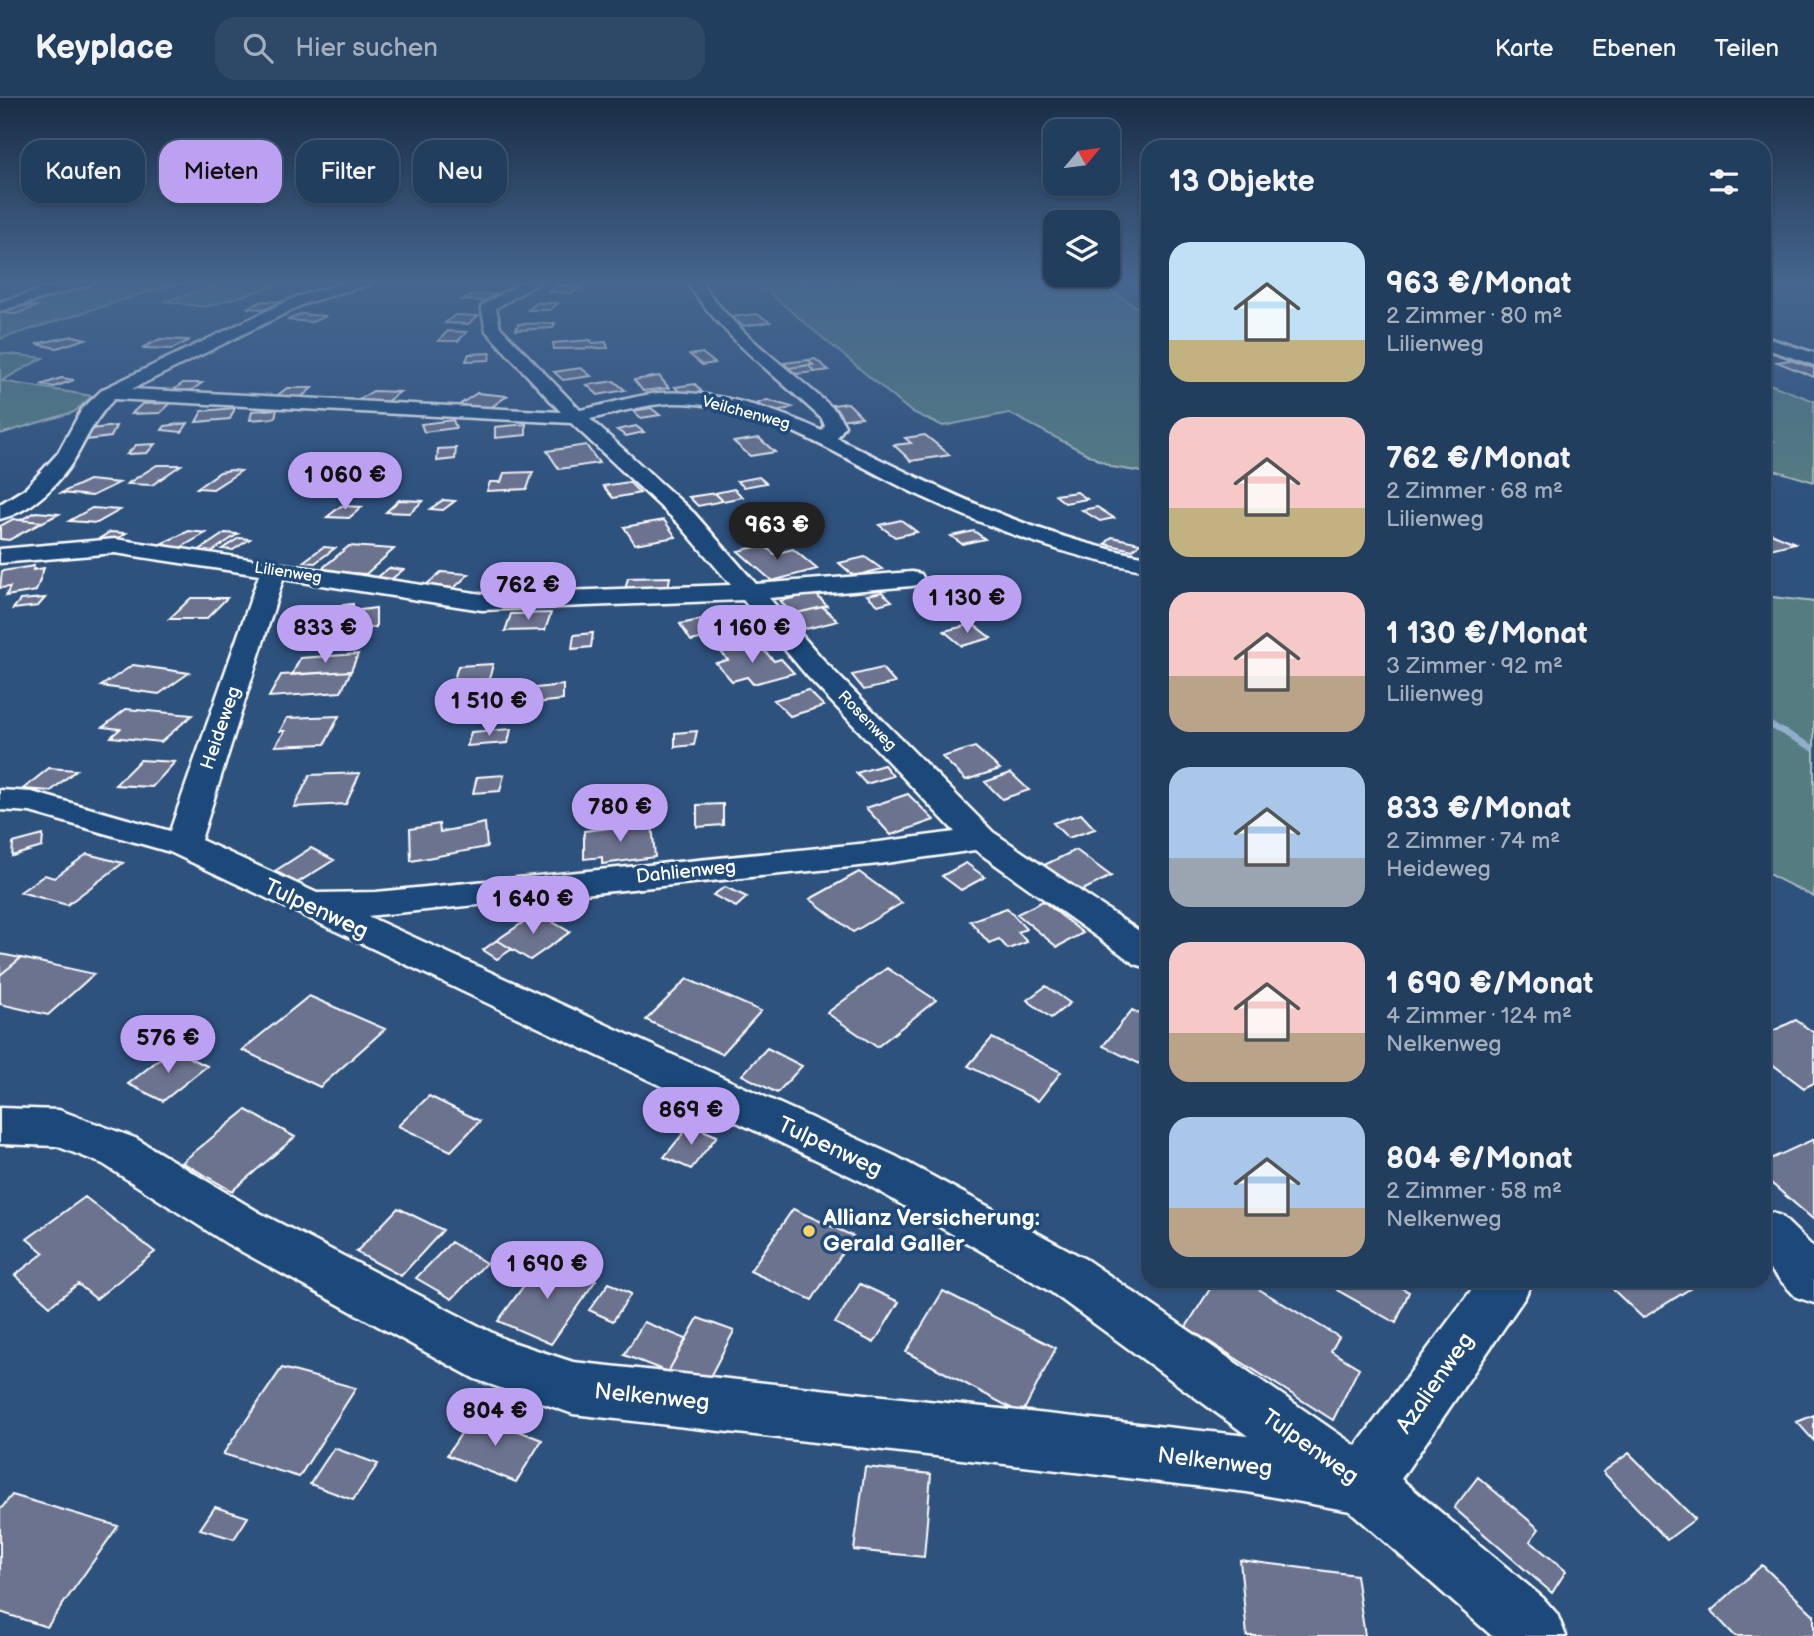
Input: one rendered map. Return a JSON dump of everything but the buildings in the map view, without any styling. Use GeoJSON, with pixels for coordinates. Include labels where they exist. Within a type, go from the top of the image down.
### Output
{"type":"FeatureCollection","features":[{"type":"Feature","properties":{"kind":"main road"},"geometry":{"type":"LineString","coordinates":[[1796,353],[1814,359]]}},
{"type":"Feature","properties":{"kind":"street"},"geometry":{"type":"LineString","coordinates":[[0,512],[18,505],[34,493],[67,455],[89,413],[109,393],[192,353]]}},
{"type":"Feature","properties":{"kind":"street","name":"Rosenweg"},"geometry":{"type":"LineString","coordinates":[[515,353],[577,418],[686,518],[817,670],[981,838],[1141,951]]}},
{"type":"Feature","properties":{"kind":"street"},"geometry":{"type":"LineString","coordinates":[[758,353],[830,416],[835,426],[826,439]]}},
{"type":"Feature","properties":{"kind":"street","name":"Veilchenweg"},"geometry":{"type":"LineString","coordinates":[[109,393],[577,418],[648,398],[694,399],[791,423],[894,475],[998,521],[1065,546],[1141,563]]}},
{"type":"Feature","properties":{"kind":"street","name":"Lilienweg"},"geometry":{"type":"LineString","coordinates":[[0,556],[115,546],[482,601],[749,592],[912,579]]}},
{"type":"Feature","properties":{"kind":"street","name":"Heideweg"},"geometry":{"type":"LineString","coordinates":[[182,845],[274,571]]}},
{"type":"Feature","properties":{"kind":"street","name":"Tulpenweg"},"geometry":{"type":"LineString","coordinates":[[0,800],[32,802],[182,845],[880,1168],[1069,1276],[1363,1485],[1521,1620],[1535,1636]]}},
{"type":"Feature","properties":{"kind":"street","name":"Dahlienweg"},"geometry":{"type":"LineString","coordinates":[[306,904],[376,904],[878,853],[981,838]]}},
{"type":"Feature","properties":{"kind":"street","name":"Nelkenweg"},"geometry":{"type":"LineString","coordinates":[[0,1126],[59,1128],[119,1151],[243,1228],[494,1361],[573,1388],[1247,1464],[1363,1485]]}},
{"type":"Feature","properties":{"kind":"street"},"geometry":{"type":"LineString","coordinates":[[1771,1238],[1814,1281]]}},
{"type":"Feature","properties":{"kind":"street","name":"Azalienweg"},"geometry":{"type":"LineString","coordinates":[[1363,1485],[1502,1288]]}},
{"type":"Feature","properties":{"kind":"green space"},"geometry":{"type":"Polygon","coordinates":[[[0,353],[43,358],[1,381],[92,396],[74,412],[0,434],[0,353]]]}},
{"type":"Feature","properties":{"kind":"green space"},"geometry":{"type":"Polygon","coordinates":[[[841,353],[1141,353],[1141,472],[1112,467],[1009,413],[943,426],[910,411],[841,353]]]}},
{"type":"Feature","properties":{"kind":"green space"},"geometry":{"type":"Polygon","coordinates":[[[1771,385],[1814,401],[1814,482],[1771,469],[1771,385]]]}},
{"type":"Feature","properties":{"kind":"green space"},"geometry":{"type":"Polygon","coordinates":[[[1771,597],[1814,602],[1814,897],[1771,876],[1771,597]]]}},
{"type":"Feature","properties":{"kind":"waterway"},"geometry":{"type":"LineString","coordinates":[[1771,725],[1814,749]]}},
{"type":"Feature","properties":{"kind":"place","name":"Allianz Versicherung: Gerald Galler"},"geometry":{"type":"Point","coordinates":[809,1231]}}]}
